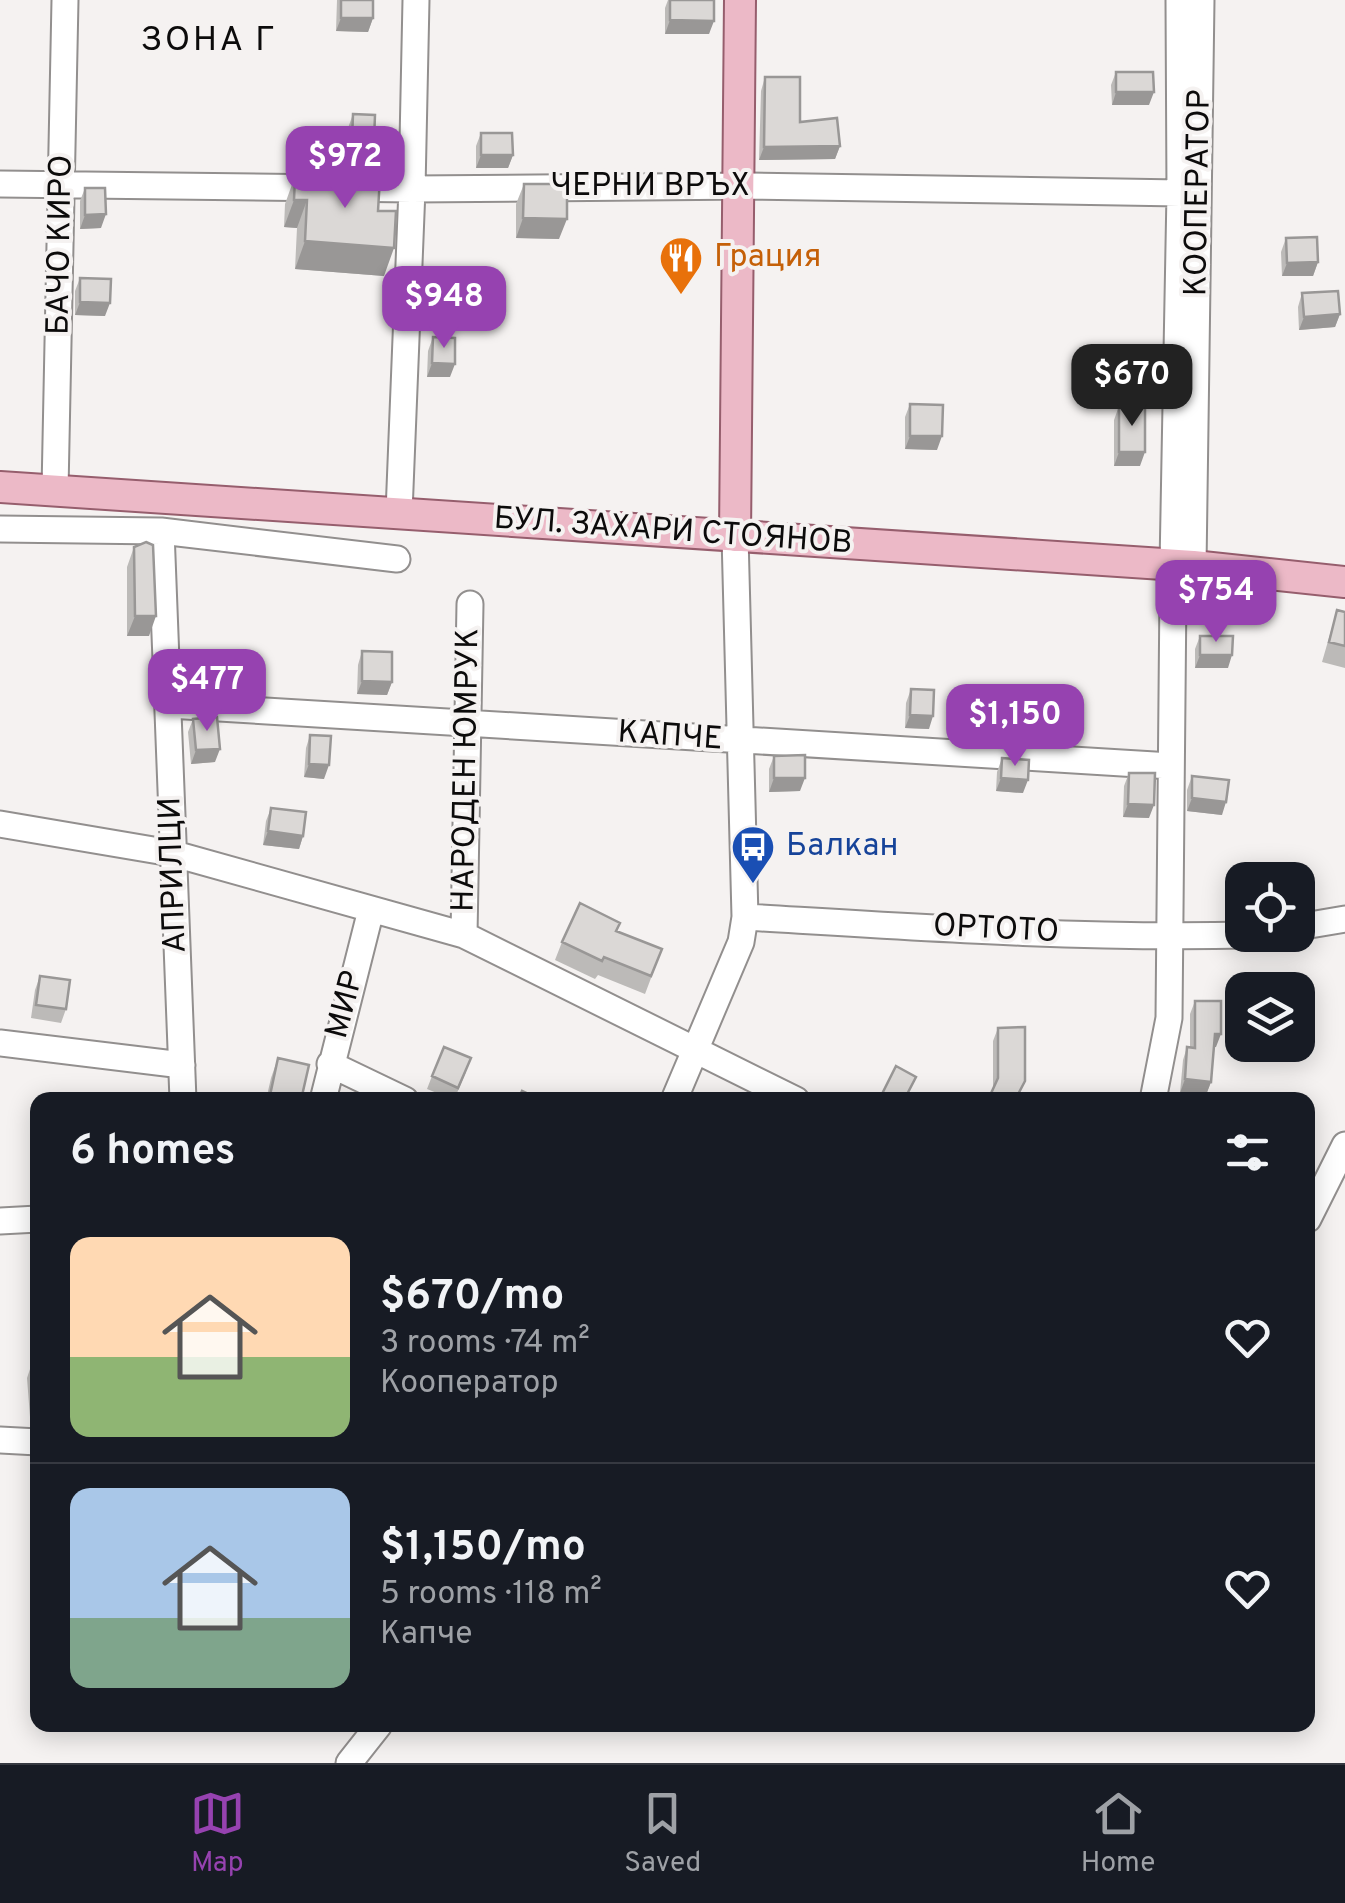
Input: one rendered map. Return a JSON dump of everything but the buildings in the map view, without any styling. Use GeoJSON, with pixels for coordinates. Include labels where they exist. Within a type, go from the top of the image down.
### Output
{"type":"FeatureCollection","features":[{"type":"Feature","properties":{"kind":"main road"},"geometry":{"type":"LineString","coordinates":[[735,536],[740,0]]}},
{"type":"Feature","properties":{"kind":"main road","name":"БУЛ. ЗАХАРИ СТОЯНОВ"},"geometry":{"type":"LineString","coordinates":[[0,487],[735,536],[1180,574],[1345,582]]}},
{"type":"Feature","properties":{"kind":"street","name":"БАЧО КИРО"},"geometry":{"type":"LineString","coordinates":[[55,490],[65,0]]}},
{"type":"Feature","properties":{"kind":"street"},"geometry":{"type":"LineString","coordinates":[[399,514],[416,0]]}},
{"type":"Feature","properties":{"kind":"street","name":"КООПЕРАТОР"},"geometry":{"type":"LineString","coordinates":[[1179,0],[1180,574]]}},
{"type":"Feature","properties":{"kind":"street","name":"КООПЕРАТОР"},"geometry":{"type":"LineString","coordinates":[[1155,1092],[1169,1018],[1172,766],[1201,0]]}},
{"type":"Feature","properties":{"kind":"street","name":"ЧЕРНИ ВРЪХ"},"geometry":{"type":"LineString","coordinates":[[0,184],[412,190],[737,186],[1180,193]]}},
{"type":"Feature","properties":{"kind":"street"},"geometry":{"type":"LineString","coordinates":[[0,530],[160,531],[397,559]]}},
{"type":"Feature","properties":{"kind":"street","name":"АПРИЛЦИ"},"geometry":{"type":"LineString","coordinates":[[160,531],[183,1092]]}},
{"type":"Feature","properties":{"kind":"street"},"geometry":{"type":"LineString","coordinates":[[678,1092],[741,942],[745,917],[735,536]]}},
{"type":"Feature","properties":{"kind":"street","name":"НАРОДЕН ЮМРУК"},"geometry":{"type":"LineString","coordinates":[[464,935],[470,604]]}},
{"type":"Feature","properties":{"kind":"street","name":"КАПЧЕ"},"geometry":{"type":"LineString","coordinates":[[170,704],[1172,766]]}},
{"type":"Feature","properties":{"kind":"street"},"geometry":{"type":"LineString","coordinates":[[0,824],[171,853],[464,935],[779,1092]]}},
{"type":"Feature","properties":{"kind":"street","name":"МИР"},"geometry":{"type":"LineString","coordinates":[[325,1092],[371,910]]}},
{"type":"Feature","properties":{"kind":"street","name":"ОРТОТО"},"geometry":{"type":"LineString","coordinates":[[745,917],[1016,932],[1225,936]]}},
{"type":"Feature","properties":{"kind":"street"},"geometry":{"type":"LineString","coordinates":[[1315,924],[1345,919]]}},
{"type":"Feature","properties":{"kind":"street"},"geometry":{"type":"LineString","coordinates":[[0,1043],[182,1065]]}},
{"type":"Feature","properties":{"kind":"street"},"geometry":{"type":"LineString","coordinates":[[330,1064],[388,1092]]}},
{"type":"Feature","properties":{"kind":"street"},"geometry":{"type":"LineString","coordinates":[[1315,1205],[1345,1145]]}},
{"type":"Feature","properties":{"kind":"street"},"geometry":{"type":"LineString","coordinates":[[0,1222],[30,1220]]}},
{"type":"Feature","properties":{"kind":"street"},"geometry":{"type":"LineString","coordinates":[[0,1440],[30,1442]]}},
{"type":"Feature","properties":{"kind":"street"},"geometry":{"type":"LineString","coordinates":[[349,1763],[373,1732]]}},
{"type":"Feature","properties":{"kind":"place","name":"Грация"},"geometry":{"type":"Point","coordinates":[681,296]}},
{"type":"Feature","properties":{"kind":"place","name":"Балкан"},"geometry":{"type":"Point","coordinates":[753,885]}},
{"type":"Feature","properties":{"kind":"district","name":"ЗОНА Г"},"geometry":{"type":"Point","coordinates":[209,41]}}]}
